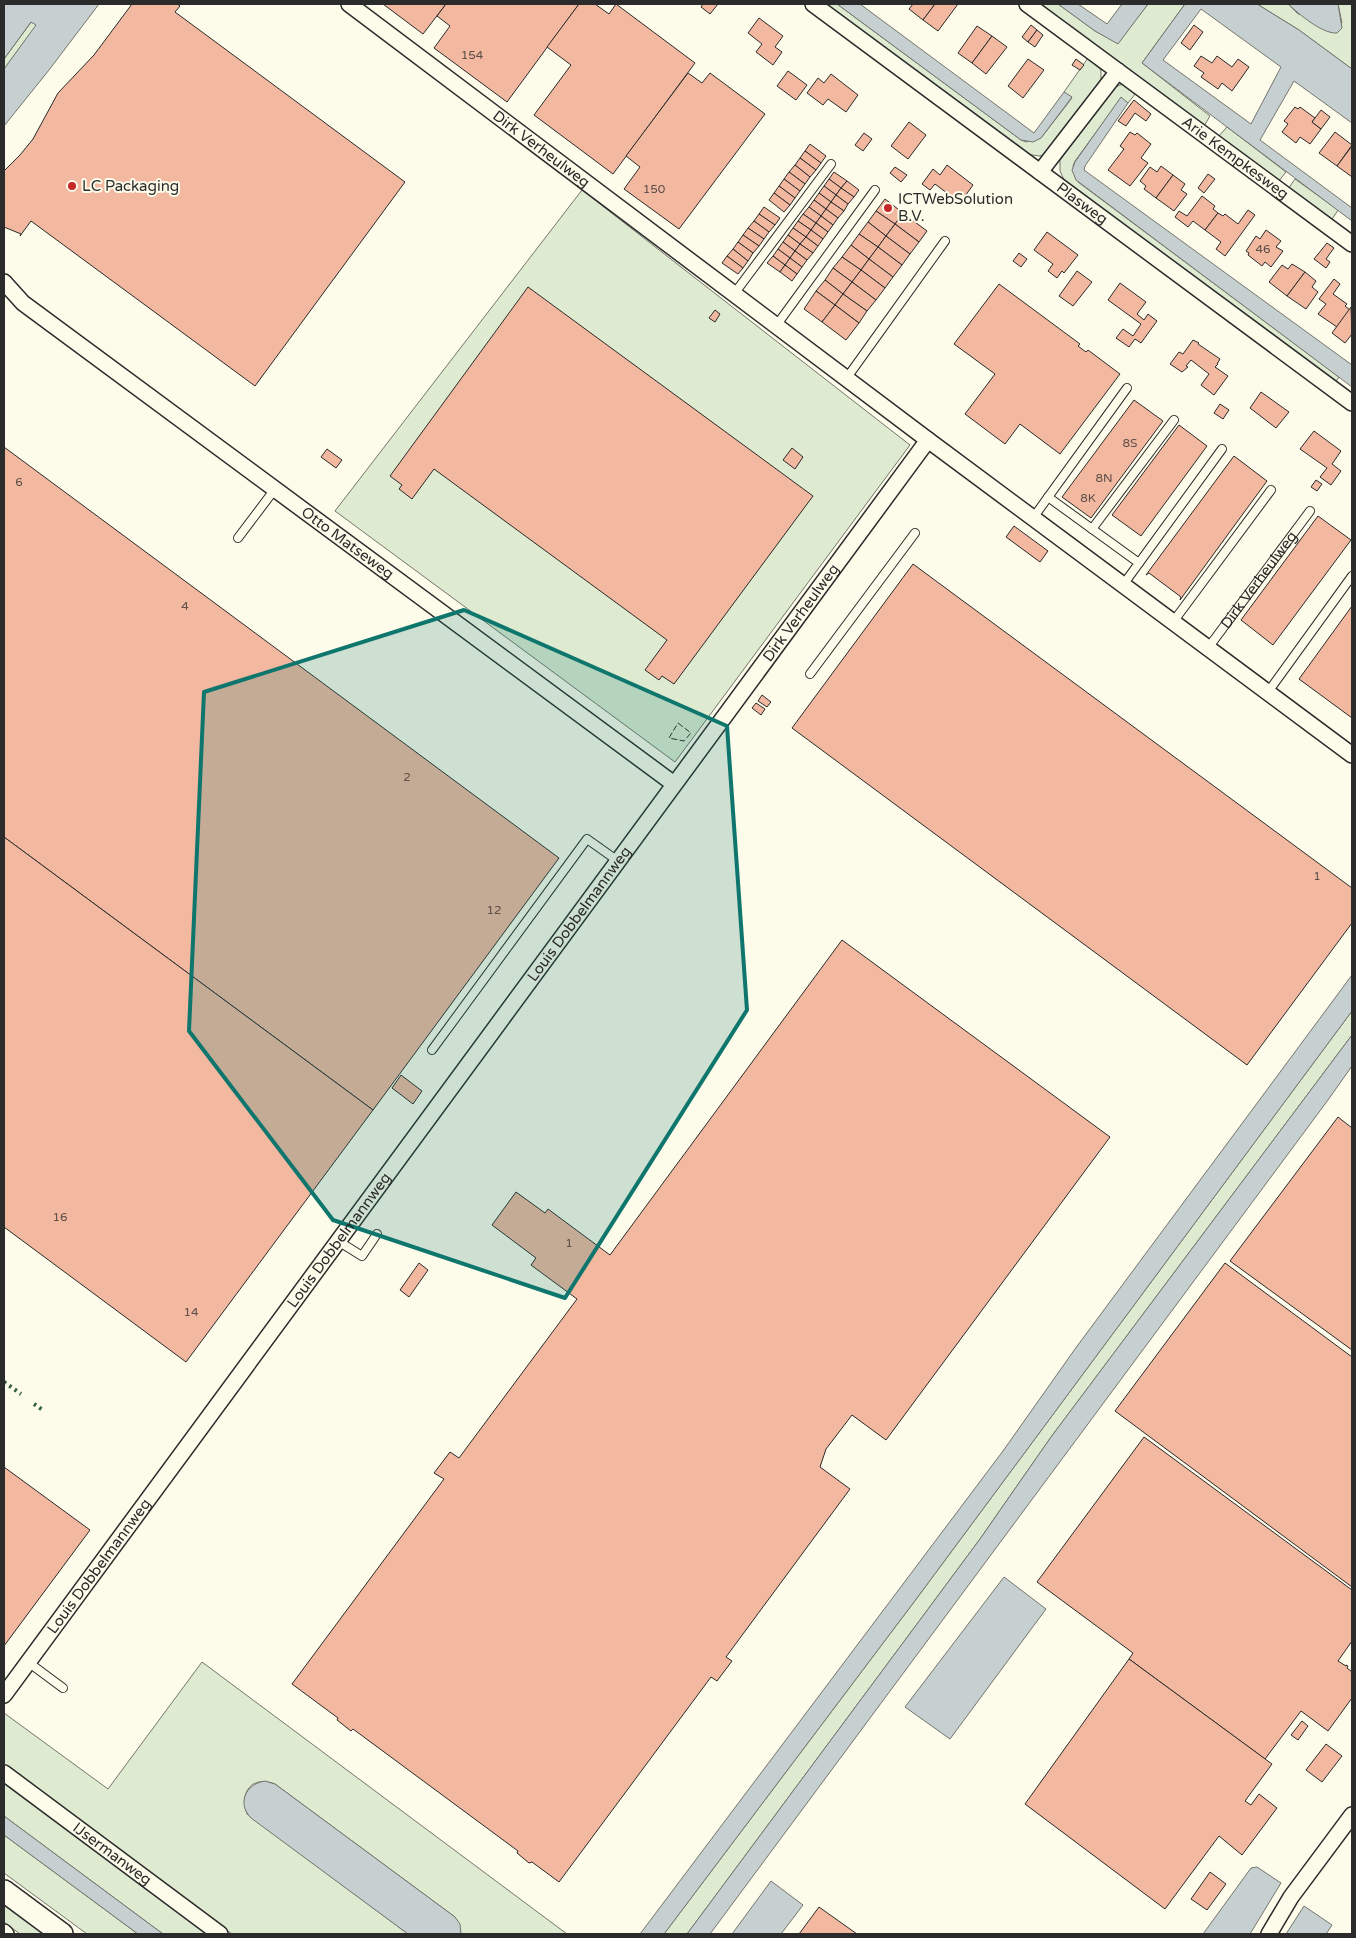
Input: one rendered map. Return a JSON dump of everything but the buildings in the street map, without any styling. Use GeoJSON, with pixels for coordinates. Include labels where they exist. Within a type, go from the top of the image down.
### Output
{"type":"FeatureCollection","features":[{"type":"Feature","properties":{"kind":"main road"},"geometry":{"type":"LineString","coordinates":[[4,1891],[62,1934]]}},
{"type":"Feature","properties":{"kind":"street","name":"Dirk Verheulweg"},"geometry":{"type":"LineString","coordinates":[[349,4],[846,379],[1352,754]]}},
{"type":"Feature","properties":{"kind":"street","name":"Plasweg"},"geometry":{"type":"LineString","coordinates":[[813,4],[1352,403]]}},
{"type":"Feature","properties":{"kind":"street","name":"Arie Kempkesweg"},"geometry":{"type":"LineString","coordinates":[[1028,4],[1352,244]]}},
{"type":"Feature","properties":{"kind":"street"},"geometry":{"type":"LineString","coordinates":[[1040,172],[1118,71]]}},
{"type":"Feature","properties":{"kind":"street","name":"Otto Matseweg"},"geometry":{"type":"LineString","coordinates":[[4,282],[23,303]]}},
{"type":"Feature","properties":{"kind":"street","name":"Otto Matseweg"},"geometry":{"type":"LineString","coordinates":[[4,294],[23,303],[674,784]]}},
{"type":"Feature","properties":{"kind":"street","name":"Dirk Verheulweg"},"geometry":{"type":"LineString","coordinates":[[674,784],[928,440]]}},
{"type":"Feature","properties":{"kind":"street","name":"Louis Dobbelmannweg"},"geometry":{"type":"LineString","coordinates":[[4,1695],[674,784]]}},
{"type":"Feature","properties":{"kind":"street","name":"IJsermanweg"},"geometry":{"type":"LineString","coordinates":[[4,1773],[220,1934]]}},
{"type":"Feature","properties":{"kind":"street"},"geometry":{"type":"LineString","coordinates":[[1269,1934],[1292,1897],[1352,1815]]}},
{"type":"Feature","properties":{"kind":"lane"},"geometry":{"type":"LineString","coordinates":[[734,294],[831,164]]}},
{"type":"Feature","properties":{"kind":"lane"},"geometry":{"type":"LineString","coordinates":[[776,326],[875,190]]}},
{"type":"Feature","properties":{"kind":"lane"},"geometry":{"type":"LineString","coordinates":[[846,379],[945,241]]}},
{"type":"Feature","properties":{"kind":"lane"},"geometry":{"type":"LineString","coordinates":[[1032,518],[1127,388]]}},
{"type":"Feature","properties":{"kind":"lane"},"geometry":{"type":"LineString","coordinates":[[1092,529],[1174,420]]}},
{"type":"Feature","properties":{"kind":"lane"},"geometry":{"type":"LineString","coordinates":[[1123,585],[1222,449]]}},
{"type":"Feature","properties":{"kind":"lane"},"geometry":{"type":"LineString","coordinates":[[238,538],[275,489]]}},
{"type":"Feature","properties":{"kind":"lane"},"geometry":{"type":"LineString","coordinates":[[1173,622],[1271,490]]}},
{"type":"Feature","properties":{"kind":"lane"},"geometry":{"type":"LineString","coordinates":[[1048,496],[1139,563]]}},
{"type":"Feature","properties":{"kind":"lane","name":"Dirk Verheulweg"},"geometry":{"type":"LineString","coordinates":[[1208,648],[1310,511]]}},
{"type":"Feature","properties":{"kind":"lane"},"geometry":{"type":"LineString","coordinates":[[810,674],[915,533]]}},
{"type":"Feature","properties":{"kind":"lane"},"geometry":{"type":"LineString","coordinates":[[1268,692],[1352,576]]}},
{"type":"Feature","properties":{"kind":"lane"},"geometry":{"type":"LineString","coordinates":[[432,1050],[587,839],[618,861]]}},
{"type":"Feature","properties":{"kind":"lane"},"geometry":{"type":"LineString","coordinates":[[338,1241],[362,1256],[377,1234]]}},
{"type":"Feature","properties":{"kind":"lane"},"geometry":{"type":"LineString","coordinates":[[28,1662],[63,1688]]}},
{"type":"Feature","properties":{"kind":"highlighted area"},"geometry":{"type":"Polygon","coordinates":[[[464,610],[727,726],[747,1010],[565,1298],[333,1220],[189,1031],[204,692],[464,610]]]}},
{"type":"Feature","properties":{"kind":"green space"},"geometry":{"type":"Polygon","coordinates":[[[823,4],[837,4],[1026,142],[1041,138],[1072,98],[1064,92],[1088,58],[1101,70],[1101,82],[1045,155],[1026,154],[823,4]]]}},
{"type":"Feature","properties":{"kind":"green space"},"geometry":{"type":"Polygon","coordinates":[[[1039,4],[1058,4],[1095,31],[1118,43],[1148,4],[1185,4],[1142,63],[1210,116],[1204,126],[1039,4]]]}},
{"type":"Feature","properties":{"kind":"green space"},"geometry":{"type":"Polygon","coordinates":[[[1257,4],[1288,4],[1298,14],[1342,23],[1338,4],[1352,4],[1352,69],[1299,30],[1257,4]]]}},
{"type":"Feature","properties":{"kind":"green space"},"geometry":{"type":"Polygon","coordinates":[[[32,21],[37,25],[4,69],[4,59],[32,21]]]}},
{"type":"Feature","properties":{"kind":"green space"},"geometry":{"type":"Polygon","coordinates":[[[1123,84],[1136,93],[1128,103],[1121,98],[1075,161],[1073,166],[1078,182],[1339,377],[1335,383],[1065,182],[1060,171],[1060,160],[1115,87],[1123,84]]]}},
{"type":"Feature","properties":{"kind":"green space"},"geometry":{"type":"Polygon","coordinates":[[[1227,127],[1286,172],[1278,182],[1218,137],[1227,127]]]}},
{"type":"Feature","properties":{"kind":"green space"},"geometry":{"type":"Polygon","coordinates":[[[1295,179],[1338,210],[1331,221],[1288,189],[1295,179]]]}},
{"type":"Feature","properties":{"kind":"green space"},"geometry":{"type":"Polygon","coordinates":[[[582,190],[910,445],[675,762],[335,511],[582,190]]]}},
{"type":"Feature","properties":{"kind":"green space"},"geometry":{"type":"Polygon","coordinates":[[[1352,1011],[1352,1035],[1051,1437],[980,1539],[687,1934],[664,1934],[917,1598],[1352,1011]]]}},
{"type":"Feature","properties":{"kind":"green space"},"geometry":{"type":"Polygon","coordinates":[[[202,1662],[567,1934],[461,1934],[455,1917],[275,1784],[260,1782],[249,1787],[246,1792],[245,1806],[247,1814],[408,1934],[232,1934],[4,1766],[4,1713],[108,1789],[202,1662]]]}},
{"type":"Feature","properties":{"kind":"green space"},"geometry":{"type":"Polygon","coordinates":[[[4,1782],[209,1934],[163,1934],[4,1816],[4,1782]]]}},
{"type":"Feature","properties":{"kind":"green space"},"geometry":{"type":"Polygon","coordinates":[[[4,1835],[138,1934],[87,1934],[4,1873],[4,1835]]]}},
{"type":"Feature","properties":{"kind":"green space"},"geometry":{"type":"Polygon","coordinates":[[[4,1897],[54,1934],[20,1934],[4,1922],[4,1897]]]}},
{"type":"Feature","properties":{"kind":"shaded area"},"geometry":{"type":"Polygon","coordinates":[[[4,4],[99,4],[4,126],[4,69],[36,25],[31,22],[4,59],[4,4]]]}},
{"type":"Feature","properties":{"kind":"shaded area"},"geometry":{"type":"Polygon","coordinates":[[[837,4],[860,4],[1034,133],[1064,92],[1072,97],[1041,138],[1033,142],[1021,140],[837,4]]]}},
{"type":"Feature","properties":{"kind":"shaded area"},"geometry":{"type":"Polygon","coordinates":[[[1058,4],[1078,4],[1107,24],[1122,4],[1148,4],[1118,44],[1095,31],[1058,4]]]}},
{"type":"Feature","properties":{"kind":"shaded area"},"geometry":{"type":"Polygon","coordinates":[[[1185,4],[1257,4],[1299,30],[1352,69],[1352,123],[1294,81],[1260,140],[1352,208],[1352,221],[1142,63],[1185,4]],[[1201,9],[1163,60],[1251,124],[1281,67],[1201,9]]]}},
{"type":"Feature","properties":{"kind":"shaded area"},"geometry":{"type":"Polygon","coordinates":[[[1288,4],[1338,4],[1342,28],[1337,33],[1325,30],[1311,23],[1288,4]]]}},
{"type":"Feature","properties":{"kind":"shaded area"},"geometry":{"type":"Polygon","coordinates":[[[1121,97],[1128,103],[1084,170],[1352,365],[1352,387],[1076,180],[1072,170],[1075,162],[1121,97]]]}},
{"type":"Feature","properties":{"kind":"shaded area"},"geometry":{"type":"Polygon","coordinates":[[[1352,975],[1352,1011],[917,1598],[664,1934],[640,1934],[1003,1451],[1075,1349],[1352,975]]]}},
{"type":"Feature","properties":{"kind":"shaded area"},"geometry":{"type":"Polygon","coordinates":[[[1352,1035],[1352,1066],[1328,1100],[710,1934],[687,1934],[980,1539],[1051,1437],[1352,1035]]]}},
{"type":"Feature","properties":{"kind":"shaded area"},"geometry":{"type":"Polygon","coordinates":[[[1004,1577],[1046,1609],[950,1739],[905,1707],[1004,1577]]]}},
{"type":"Feature","properties":{"kind":"shaded area"},"geometry":{"type":"Polygon","coordinates":[[[265,1781],[275,1784],[455,1917],[460,1924],[461,1934],[408,1934],[251,1818],[244,1807],[245,1795],[252,1786],[265,1781]]]}},
{"type":"Feature","properties":{"kind":"shaded area"},"geometry":{"type":"Polygon","coordinates":[[[4,1816],[163,1934],[138,1934],[4,1835],[4,1816]]]}},
{"type":"Feature","properties":{"kind":"shaded area"},"geometry":{"type":"Polygon","coordinates":[[[1257,1867],[1281,1883],[1250,1934],[1203,1934],[1251,1868],[1257,1867]]]}},
{"type":"Feature","properties":{"kind":"shaded area"},"geometry":{"type":"Polygon","coordinates":[[[771,1881],[803,1905],[781,1934],[732,1934],[771,1881]]]}},
{"type":"Feature","properties":{"kind":"shaded area"},"geometry":{"type":"Polygon","coordinates":[[[1304,1906],[1332,1925],[1326,1934],[1286,1934],[1304,1906]]]}},
{"type":"Feature","properties":{"kind":"hedge"},"geometry":{"type":"LineString","coordinates":[[4,1382],[21,1394]]}},
{"type":"Feature","properties":{"kind":"hedge"},"geometry":{"type":"LineString","coordinates":[[34,1404],[44,1411]]}},
{"type":"Feature","properties":{"kind":"fence"},"geometry":{"type":"LineString","coordinates":[[678,723],[691,733],[684,741],[669,738],[678,723]]}},
{"type":"Feature","properties":{"kind":"place","name":"LC Packaging"},"geometry":{"type":"Point","coordinates":[72,186]}},
{"type":"Feature","properties":{"kind":"place","name":"ICTWebSolution B.V."},"geometry":{"type":"Point","coordinates":[888,208]}}]}
